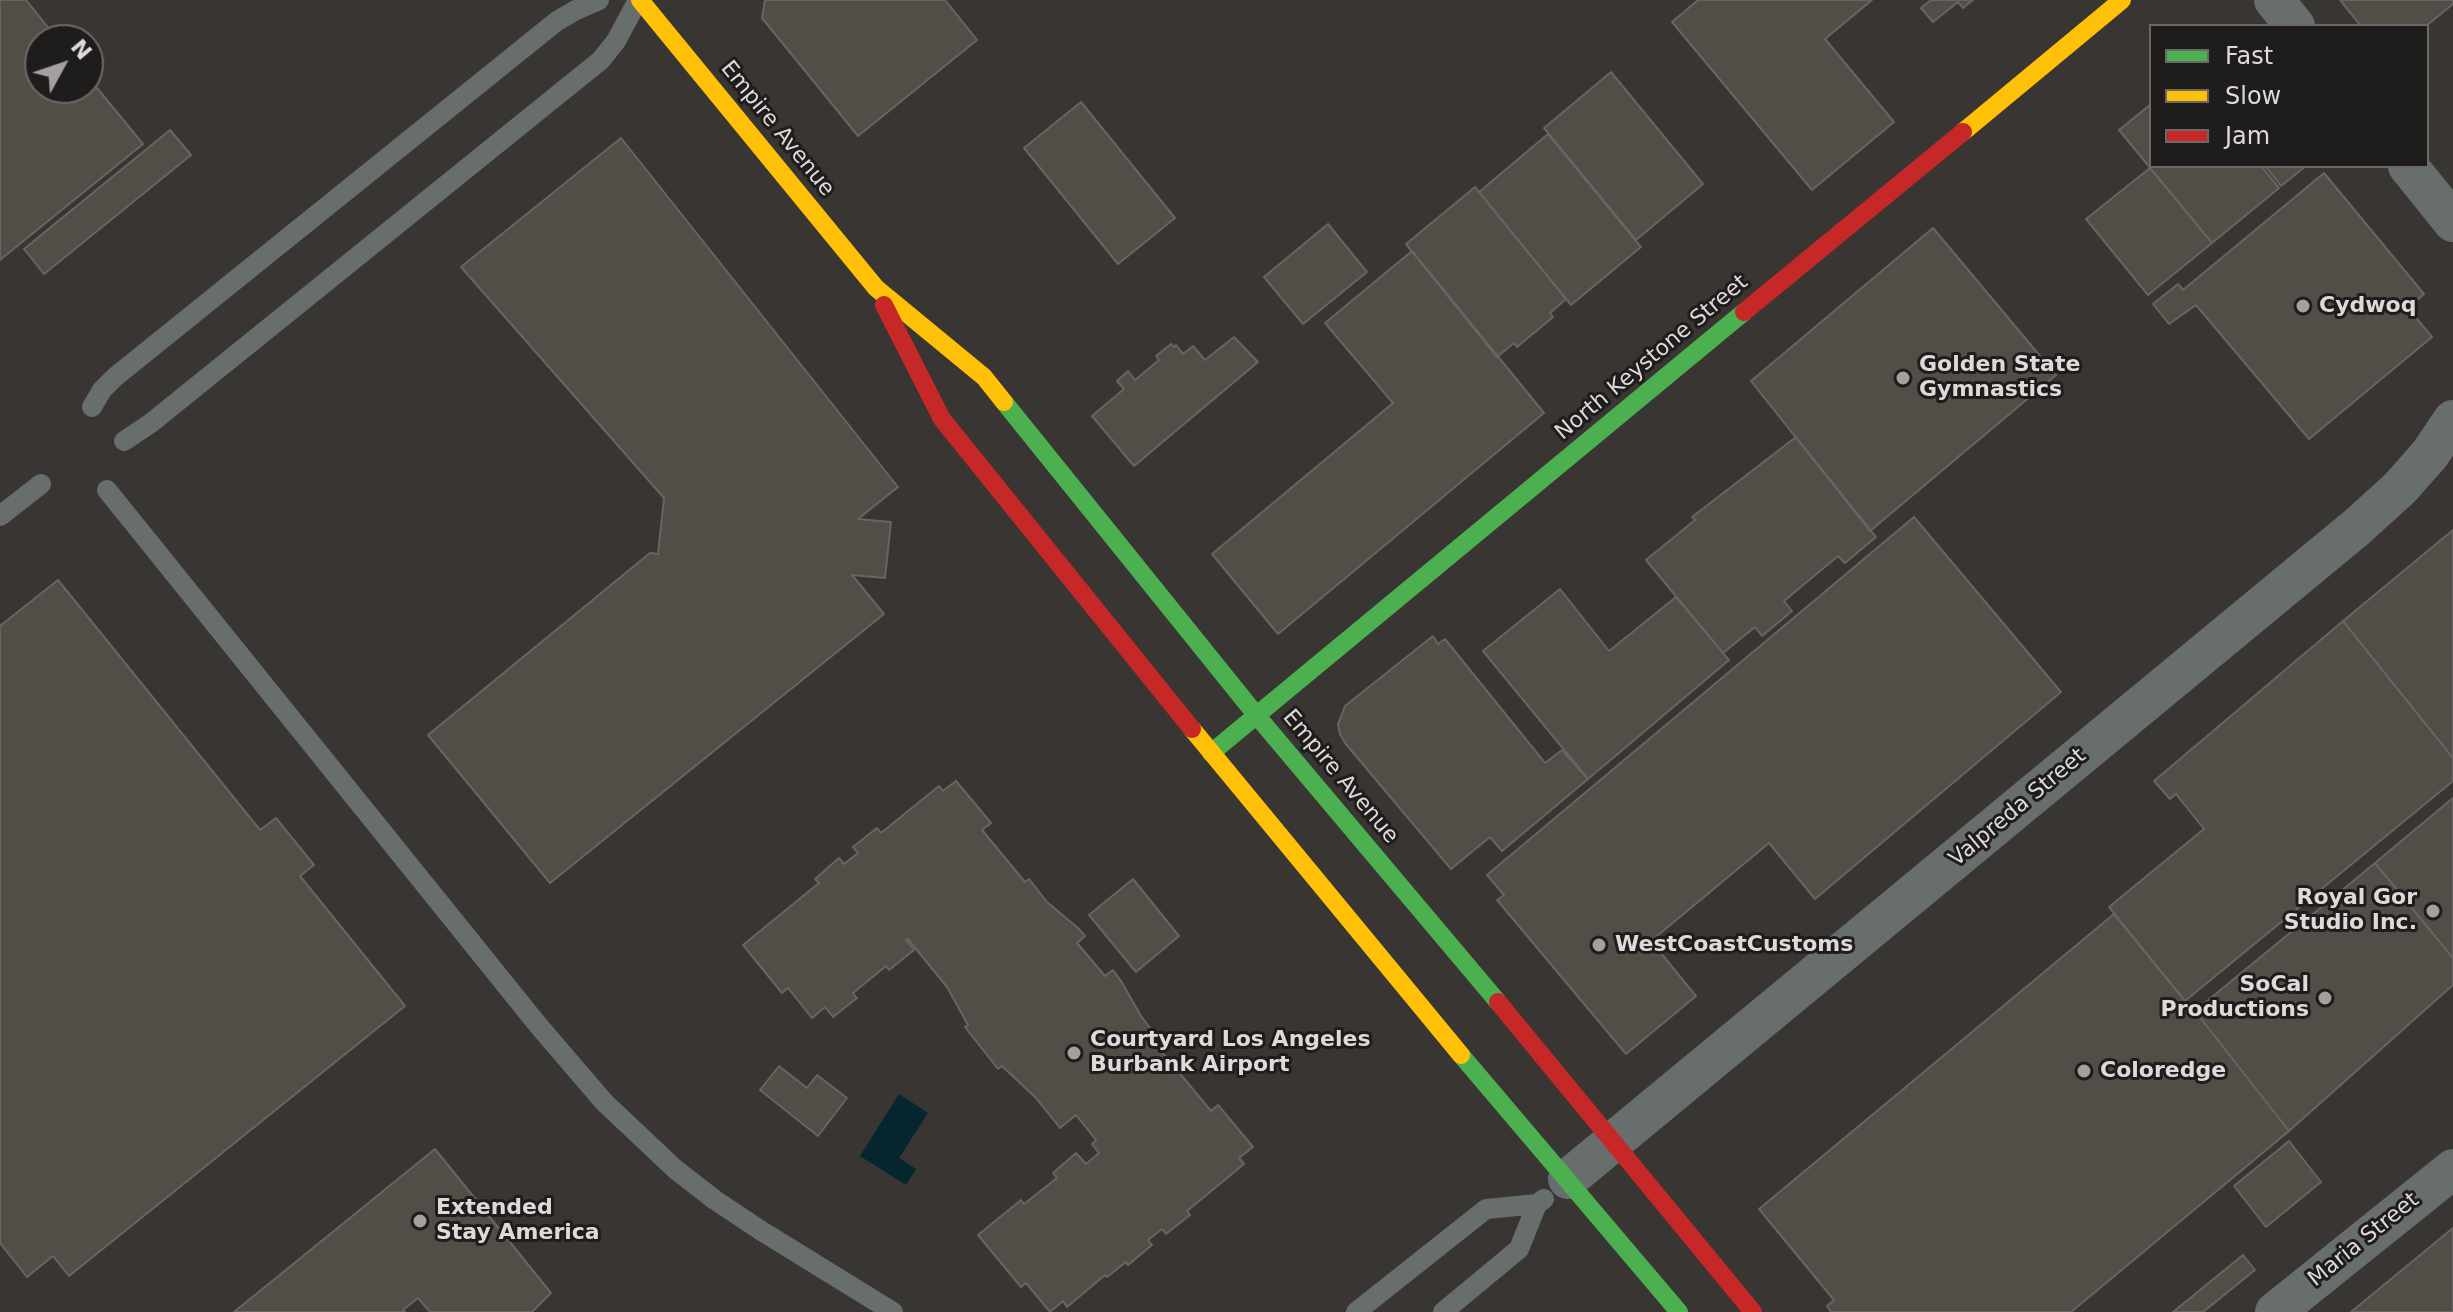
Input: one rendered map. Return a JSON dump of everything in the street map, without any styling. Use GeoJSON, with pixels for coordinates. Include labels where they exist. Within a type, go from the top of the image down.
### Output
{"type":"FeatureCollection","features":[{"type":"Feature","properties":{"kind":"main road","name":"Empire Avenue"},"geometry":{"type":"LineString","coordinates":[[639,0],[876,288],[984,377],[1257,716],[1615,1142],[1753,1312]]}},
{"type":"Feature","properties":{"kind":"main road","name":"North Keystone Street"},"geometry":{"type":"LineString","coordinates":[[1211,753],[2122,0]]}},
{"type":"Feature","properties":{"kind":"main road","name":"Empire Avenue"},"geometry":{"type":"LineString","coordinates":[[876,288],[942,419],[1398,980],[1679,1312]]}},
{"type":"Feature","properties":{"kind":"street"},"geometry":{"type":"LineString","coordinates":[[2274,0],[2293,24]]}},
{"type":"Feature","properties":{"kind":"street"},"geometry":{"type":"LineString","coordinates":[[2410,168],[2453,222]]}},
{"type":"Feature","properties":{"kind":"street","name":"Valpreda Street"},"geometry":{"type":"LineString","coordinates":[[1568,1179],[2357,527],[2400,488],[2430,454],[2453,420]]}},
{"type":"Feature","properties":{"kind":"street","name":"Maria Street"},"geometry":{"type":"LineString","coordinates":[[2275,1312],[2453,1169]]}},
{"type":"Feature","properties":{"kind":"lane"},"geometry":{"type":"LineString","coordinates":[[92,407],[102,390],[115,377],[557,21],[599,0]]}},
{"type":"Feature","properties":{"kind":"lane"},"geometry":{"type":"LineString","coordinates":[[124,441],[185,396],[601,60],[616,41],[639,0]]}},
{"type":"Feature","properties":{"kind":"lane"},"geometry":{"type":"LineString","coordinates":[[0,516],[41,484]]}},
{"type":"Feature","properties":{"kind":"lane"},"geometry":{"type":"LineString","coordinates":[[107,490],[604,1102],[675,1169],[715,1200],[883,1309]]}},
{"type":"Feature","properties":{"kind":"lane"},"geometry":{"type":"LineString","coordinates":[[1443,1312],[1519,1249],[1537,1204],[1568,1179]]}},
{"type":"Feature","properties":{"kind":"lane"},"geometry":{"type":"LineString","coordinates":[[1356,1312],[1486,1209],[1537,1204]]}},
{"type":"Feature","properties":{"kind":"water"},"geometry":{"type":"Polygon","coordinates":[[[899,1094],[928,1113],[899,1158],[916,1169],[906,1185],[860,1156],[899,1094]]]}},
{"type":"Feature","properties":{"kind":"building"},"geometry":{"type":"Polygon","coordinates":[[[0,0],[26,0],[45,24],[24,24],[24,104],[104,104],[104,96],[143,144],[0,260],[0,0]]]}},
{"type":"Feature","properties":{"kind":"building"},"geometry":{"type":"Polygon","coordinates":[[[765,0],[945,0],[977,40],[858,136],[762,18],[765,0]]]}},
{"type":"Feature","properties":{"kind":"building"},"geometry":{"type":"Polygon","coordinates":[[[1698,0],[1872,0],[1825,39],[1894,122],[1812,190],[1672,22],[1698,0]]]}},
{"type":"Feature","properties":{"kind":"building"},"geometry":{"type":"Polygon","coordinates":[[[1931,0],[1973,0],[1963,8],[1958,2],[1933,22],[1921,8],[1931,0]]]}},
{"type":"Feature","properties":{"kind":"building"},"geometry":{"type":"Polygon","coordinates":[[[2340,0],[2453,0],[2453,4],[2428,24],[2359,24],[2340,0]]]}},
{"type":"Feature","properties":{"kind":"building"},"geometry":{"type":"Polygon","coordinates":[[[1611,72],[1703,184],[1636,240],[1544,128],[1611,72]]]}},
{"type":"Feature","properties":{"kind":"building"},"geometry":{"type":"Polygon","coordinates":[[[1081,102],[1175,218],[1118,264],[1024,148],[1081,102]]]}},
{"type":"Feature","properties":{"kind":"building"},"geometry":{"type":"Polygon","coordinates":[[[2149,106],[2149,166],[2119,130],[2149,106]]]}},
{"type":"Feature","properties":{"kind":"building"},"geometry":{"type":"Polygon","coordinates":[[[170,130],[191,155],[44,274],[24,249],[170,130]]]}},
{"type":"Feature","properties":{"kind":"building"},"geometry":{"type":"Polygon","coordinates":[[[1548,134],[1641,247],[1571,305],[1479,192],[1548,134]]]}},
{"type":"Feature","properties":{"kind":"building"},"geometry":{"type":"Polygon","coordinates":[[[621,138],[898,487],[858,519],[891,522],[885,578],[852,575],[884,614],[550,883],[428,735],[650,553],[658,554],[664,498],[461,267],[621,138]]]}},
{"type":"Feature","properties":{"kind":"building"},"geometry":{"type":"Polygon","coordinates":[[[2150,168],[2263,168],[2279,188],[2212,243],[2150,168]]]}},
{"type":"Feature","properties":{"kind":"building"},"geometry":{"type":"Polygon","coordinates":[[[2150,168],[2212,243],[2148,295],[2086,219],[2150,168]]]}},
{"type":"Feature","properties":{"kind":"building"},"geometry":{"type":"Polygon","coordinates":[[[2267,168],[2304,168],[2281,186],[2267,168]]]}},
{"type":"Feature","properties":{"kind":"building","name":"Cydwoq"},"geometry":{"type":"Polygon","coordinates":[[[2324,173],[2424,294],[2408,308],[2432,337],[2309,439],[2196,305],[2169,324],[2153,304],[2178,284],[2183,290],[2324,173]]]}},
{"type":"Feature","properties":{"kind":"building"},"geometry":{"type":"Polygon","coordinates":[[[1475,187],[1566,299],[1550,313],[1553,317],[1517,347],[1514,343],[1497,357],[1406,244],[1475,187]]]}},
{"type":"Feature","properties":{"kind":"building"},"geometry":{"type":"Polygon","coordinates":[[[1328,224],[1367,272],[1303,324],[1264,277],[1328,224]]]}},
{"type":"Feature","properties":{"kind":"building","name":"Golden State Gymnastics"},"geometry":{"type":"Polygon","coordinates":[[[1933,228],[2056,375],[1870,531],[1751,381],[1933,228]]]}},
{"type":"Feature","properties":{"kind":"building"},"geometry":{"type":"Polygon","coordinates":[[[1412,251],[1544,413],[1278,634],[1212,554],[1393,403],[1325,323],[1412,251]]]}},
{"type":"Feature","properties":{"kind":"building"},"geometry":{"type":"Polygon","coordinates":[[[1234,337],[1258,362],[1134,466],[1092,416],[1124,389],[1117,381],[1128,371],[1135,380],[1159,360],[1156,356],[1171,344],[1176,345],[1183,354],[1193,346],[1205,360],[1234,337]]]}},
{"type":"Feature","properties":{"kind":"building"},"geometry":{"type":"Polygon","coordinates":[[[1796,437],[1876,537],[1845,563],[1838,556],[1784,601],[1792,611],[1762,636],[1755,627],[1723,653],[1646,560],[1695,520],[1692,517],[1796,437]]]}},
{"type":"Feature","properties":{"kind":"building"},"geometry":{"type":"Polygon","coordinates":[[[1914,517],[2061,692],[1815,899],[1769,843],[1651,941],[1696,996],[1626,1054],[1497,900],[1504,895],[1487,875],[1914,517]]]}},
{"type":"Feature","properties":{"kind":"building"},"geometry":{"type":"Polygon","coordinates":[[[2453,530],[2453,758],[2343,621],[2453,530]]]}},
{"type":"Feature","properties":{"kind":"building"},"geometry":{"type":"Polygon","coordinates":[[[58,580],[260,830],[276,818],[314,865],[300,876],[405,1006],[69,1276],[53,1256],[27,1277],[0,1243],[0,626],[58,580]]]}},
{"type":"Feature","properties":{"kind":"building"},"geometry":{"type":"Polygon","coordinates":[[[1560,589],[1609,651],[1676,597],[1729,660],[1588,779],[1483,651],[1560,589]]]}},
{"type":"Feature","properties":{"kind":"building"},"geometry":{"type":"Polygon","coordinates":[[[2343,621],[2453,758],[2453,781],[2185,1001],[2109,907],[2204,829],[2176,794],[2170,799],[2154,781],[2343,621]]]}},
{"type":"Feature","properties":{"kind":"building"},"geometry":{"type":"Polygon","coordinates":[[[1433,636],[1438,644],[1445,639],[1545,763],[1562,750],[1588,779],[1502,851],[1490,837],[1451,869],[1345,743],[1338,724],[1345,706],[1433,636]]]}},
{"type":"Feature","properties":{"kind":"building","name":"Courtyard Los Angeles Burbank Airport"},"geometry":{"type":"Polygon","coordinates":[[[956,781],[991,823],[982,830],[1025,882],[1029,879],[1047,902],[1085,936],[1077,943],[1105,976],[1113,970],[1156,1036],[1152,1040],[1211,1111],[1218,1105],[1253,1147],[1239,1158],[1244,1164],[1187,1211],[1190,1215],[1166,1234],[1162,1229],[1148,1240],[1152,1245],[1128,1265],[1126,1262],[1107,1277],[1105,1275],[1067,1307],[1063,1301],[1050,1312],[1026,1283],[1021,1287],[978,1235],[1021,1200],[1024,1204],[1057,1178],[1053,1173],[1076,1153],[1086,1164],[1099,1153],[1092,1144],[1096,1140],[1076,1115],[1060,1128],[1036,1098],[1002,1066],[998,1069],[965,1027],[968,1025],[947,987],[908,939],[914,950],[889,970],[886,966],[853,993],[857,998],[833,1017],[825,1007],[812,1018],[788,988],[782,993],[743,945],[819,883],[815,879],[839,858],[844,864],[858,853],[853,847],[877,828],[881,833],[939,786],[943,791],[956,781]]]}},
{"type":"Feature","properties":{"kind":"building","name":"Royal Gor Studio Inc."},"geometry":{"type":"Polygon","coordinates":[[[2453,798],[2453,958],[2375,863],[2453,798]]]}},
{"type":"Feature","properties":{"kind":"building","name":"SoCal Productions"},"geometry":{"type":"Polygon","coordinates":[[[2375,863],[2453,958],[2453,985],[2289,1131],[2195,1011],[2375,863]]]}},
{"type":"Feature","properties":{"kind":"building"},"geometry":{"type":"Polygon","coordinates":[[[1133,879],[1179,936],[1136,972],[1089,915],[1133,879]]]}},
{"type":"Feature","properties":{"kind":"building","name":"Coloredge"},"geometry":{"type":"Polygon","coordinates":[[[2114,914],[2289,1131],[2071,1312],[1831,1312],[1827,1306],[1834,1300],[1759,1209],[2114,914]]]}},
{"type":"Feature","properties":{"kind":"building"},"geometry":{"type":"Polygon","coordinates":[[[779,1066],[807,1088],[817,1075],[847,1098],[818,1136],[760,1090],[779,1066]]]}},
{"type":"Feature","properties":{"kind":"building"},"geometry":{"type":"Polygon","coordinates":[[[2289,1141],[2321,1182],[2266,1227],[2234,1186],[2289,1141]]]}},
{"type":"Feature","properties":{"kind":"building","name":"Extended Stay America"},"geometry":{"type":"Polygon","coordinates":[[[435,1149],[551,1293],[532,1312],[430,1312],[418,1298],[403,1310],[405,1312],[234,1312],[435,1149]]]}},
{"type":"Feature","properties":{"kind":"building"},"geometry":{"type":"Polygon","coordinates":[[[2453,1228],[2453,1312],[2351,1312],[2453,1228]]]}},
{"type":"Feature","properties":{"kind":"building"},"geometry":{"type":"Polygon","coordinates":[[[2243,1255],[2255,1270],[2203,1312],[2173,1312],[2243,1255]]]}},
{"type":"Feature","properties":{"kind":"traffic: fast"},"geometry":{"type":"LineString","coordinates":[[1211,753],[1744,312]]}},
{"type":"Feature","properties":{"kind":"traffic: fast"},"geometry":{"type":"LineString","coordinates":[[1004,402],[1257,716],[1498,1002]]}},
{"type":"Feature","properties":{"kind":"traffic: fast"},"geometry":{"type":"LineString","coordinates":[[1461,1055],[1679,1312]]}},
{"type":"Feature","properties":{"kind":"traffic: slow"},"geometry":{"type":"LineString","coordinates":[[640,0],[876,288],[984,377],[1004,402]]}},
{"type":"Feature","properties":{"kind":"traffic: slow"},"geometry":{"type":"LineString","coordinates":[[1963,132],[2122,0]]}},
{"type":"Feature","properties":{"kind":"traffic: slow"},"geometry":{"type":"LineString","coordinates":[[1192,729],[1461,1055]]}},
{"type":"Feature","properties":{"kind":"traffic: jam"},"geometry":{"type":"LineString","coordinates":[[1744,312],[1963,132]]}},
{"type":"Feature","properties":{"kind":"traffic: jam"},"geometry":{"type":"LineString","coordinates":[[884,305],[942,419],[1192,729]]}},
{"type":"Feature","properties":{"kind":"traffic: jam"},"geometry":{"type":"LineString","coordinates":[[1498,1002],[1753,1312]]}},
{"type":"Feature","properties":{"kind":"place","name":"Cydwoq"},"geometry":{"type":"Point","coordinates":[2303,306]}},
{"type":"Feature","properties":{"kind":"place","name":"Golden State Gymnastics"},"geometry":{"type":"Point","coordinates":[1903,378]}},
{"type":"Feature","properties":{"kind":"place","name":"Royal Gor Studio Inc."},"geometry":{"type":"Point","coordinates":[2433,911]}},
{"type":"Feature","properties":{"kind":"place","name":"WestCoastCustoms"},"geometry":{"type":"Point","coordinates":[1599,945]}},
{"type":"Feature","properties":{"kind":"place","name":"SoCal Productions"},"geometry":{"type":"Point","coordinates":[2325,998]}},
{"type":"Feature","properties":{"kind":"place","name":"Courtyard Los Angeles Burbank Airport"},"geometry":{"type":"Point","coordinates":[1074,1053]}},
{"type":"Feature","properties":{"kind":"place","name":"Coloredge"},"geometry":{"type":"Point","coordinates":[2084,1071]}},
{"type":"Feature","properties":{"kind":"place","name":"Extended Stay America"},"geometry":{"type":"Point","coordinates":[420,1221]}}]}
